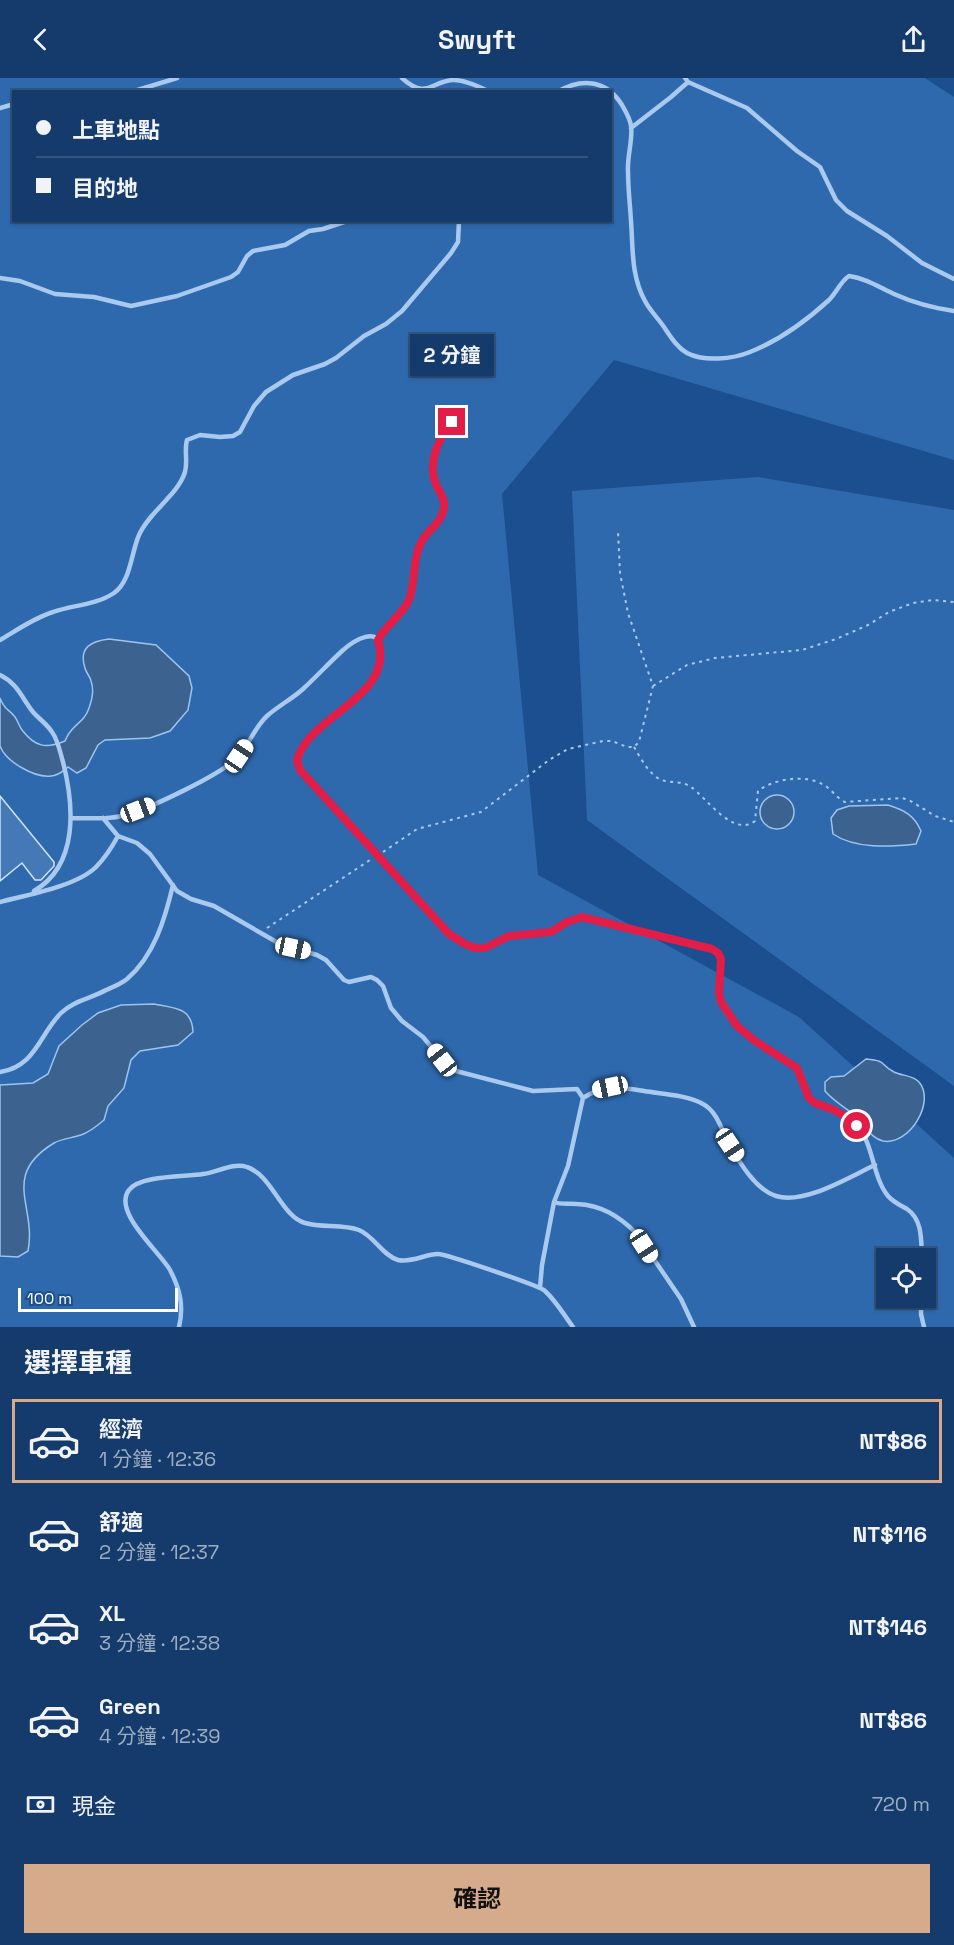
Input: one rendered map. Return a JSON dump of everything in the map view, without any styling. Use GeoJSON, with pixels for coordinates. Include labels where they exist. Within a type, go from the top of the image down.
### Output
{"type":"FeatureCollection","features":[{"type":"Feature","properties":{"kind":"lane"},"geometry":{"type":"LineString","coordinates":[[138,90],[177,78]]}},
{"type":"Feature","properties":{"kind":"lane"},"geometry":{"type":"LineString","coordinates":[[402,78],[421,89],[455,80],[484,90]]}},
{"type":"Feature","properties":{"kind":"lane"},"geometry":{"type":"LineString","coordinates":[[631,128],[671,98],[687,80],[747,108],[797,151],[820,167],[836,200],[848,211],[887,236],[922,263],[954,279]]}},
{"type":"Feature","properties":{"kind":"lane"},"geometry":{"type":"LineString","coordinates":[[560,90],[567,85],[588,81],[603,85],[609,90]]}},
{"type":"Feature","properties":{"kind":"lane"},"geometry":{"type":"LineString","coordinates":[[612,93],[629,117],[631,128],[628,170],[632,255],[638,285],[645,302],[675,343],[687,353],[703,358],[724,358],[748,353],[792,329],[818,310],[842,281],[849,276],[858,277],[930,308],[954,310]]}},
{"type":"Feature","properties":{"kind":"lane"},"geometry":{"type":"LineString","coordinates":[[0,278],[21,281],[55,294],[94,297],[130,306],[141,305],[177,296],[231,276],[238,272],[247,256],[253,251],[285,245],[309,231],[344,222]]}},
{"type":"Feature","properties":{"kind":"lane"},"geometry":{"type":"LineString","coordinates":[[0,640],[39,617],[54,611],[101,600],[116,591],[127,575],[139,534],[185,472],[187,440],[200,435],[220,437],[233,436],[240,432],[266,392],[293,375],[336,358],[364,336],[402,312],[451,253],[458,242],[461,222]]}},
{"type":"Feature","properties":{"kind":"lane"},"geometry":{"type":"LineString","coordinates":[[378,640],[382,632],[408,602],[420,543],[442,515],[444,500],[435,483],[434,460],[442,435],[452,422]]}},
{"type":"Feature","properties":{"kind":"lane"},"geometry":{"type":"LineString","coordinates":[[71,818],[125,815],[151,806],[232,762],[239,756],[266,717],[302,690],[343,650],[366,636],[374,637],[381,647],[376,674],[366,689],[307,743],[297,760],[300,770],[438,923],[449,934],[465,944],[475,948],[485,948],[509,936],[551,932],[567,922],[582,917],[712,949],[718,953],[721,959],[719,993],[721,1002],[729,1015],[737,1026],[755,1041],[797,1068],[809,1098],[848,1118],[857,1126],[864,1137],[887,1195],[916,1216],[919,1222],[921,1248]]}},
{"type":"Feature","properties":{"kind":"lane"},"geometry":{"type":"LineString","coordinates":[[0,675],[13,683],[34,712],[53,732],[66,773],[71,818],[66,850],[51,880],[26,895]]}},
{"type":"Feature","properties":{"kind":"lane"},"geometry":{"type":"LineString","coordinates":[[103,818],[118,836],[137,843],[150,854],[177,891],[191,899],[214,906],[280,944],[317,955],[326,960],[344,980],[349,982],[371,977],[377,980],[383,986],[391,1008],[396,1014],[423,1037],[442,1060],[456,1071],[533,1090],[577,1089],[583,1098]]}},
{"type":"Feature","properties":{"kind":"lane"},"geometry":{"type":"LineString","coordinates":[[0,902],[84,876],[95,868],[107,854],[118,836]]}},
{"type":"Feature","properties":{"kind":"lane"},"geometry":{"type":"LineString","coordinates":[[0,1072],[19,1066],[30,1056],[63,1011],[125,981],[146,957],[164,924],[173,885]]}},
{"type":"Feature","properties":{"kind":"lane"},"geometry":{"type":"LineString","coordinates":[[540,1288],[554,1202],[568,1166],[583,1098],[596,1090],[610,1087],[678,1097],[704,1104],[713,1113],[730,1145],[758,1185],[775,1196],[790,1198],[810,1195],[875,1165]]}},
{"type":"Feature","properties":{"kind":"lane"},"geometry":{"type":"LineString","coordinates":[[180,1327],[182,1312],[177,1286],[161,1256],[146,1240],[129,1215],[125,1206],[128,1191],[134,1185],[146,1181],[204,1174],[238,1166],[246,1166],[253,1170],[279,1196],[294,1217],[303,1222],[360,1230],[389,1256],[401,1260],[437,1254],[448,1255],[540,1288],[554,1300],[573,1327]]}},
{"type":"Feature","properties":{"kind":"lane"},"geometry":{"type":"LineString","coordinates":[[554,1202],[597,1207],[615,1215],[628,1225],[636,1233],[681,1299],[694,1327]]}},
{"type":"Feature","properties":{"kind":"lane"},"geometry":{"type":"LineString","coordinates":[[921,1308],[924,1327]]}},
{"type":"Feature","properties":{"kind":"path"},"geometry":{"type":"LineString","coordinates":[[260,933],[417,830],[482,812],[549,760],[568,749],[603,741],[612,741],[627,747],[634,747],[639,742],[653,686],[628,613],[620,573],[618,531]]}},
{"type":"Feature","properties":{"kind":"path"},"geometry":{"type":"LineString","coordinates":[[653,686],[687,665],[715,657],[802,650],[836,639],[868,625],[889,612],[913,603],[933,600],[954,602]]}},
{"type":"Feature","properties":{"kind":"path"},"geometry":{"type":"LineString","coordinates":[[634,747],[657,778],[668,783],[682,782],[692,787],[710,807],[727,819],[743,825],[754,822],[758,791],[763,787],[805,778],[825,785],[845,802],[902,798],[935,816],[954,822]]}},
{"type":"Feature","properties":{"kind":"shaded area"},"geometry":{"type":"Polygon","coordinates":[[[0,78],[925,78],[954,97],[954,460],[614,360],[502,494],[538,875],[799,1017],[954,1158],[954,1327],[0,1327],[0,78]]]}},
{"type":"Feature","properties":{"kind":"shaded area"},"geometry":{"type":"Polygon","coordinates":[[[758,477],[954,510],[954,1086],[587,820],[572,491],[758,477]]]}},
{"type":"Feature","properties":{"kind":"shaded area"},"geometry":{"type":"Polygon","coordinates":[[[109,639],[156,645],[189,676],[192,688],[188,710],[170,731],[150,738],[105,740],[98,745],[86,768],[77,773],[68,767],[56,775],[44,776],[29,772],[8,758],[0,746],[0,698],[22,730],[36,743],[46,746],[65,741],[87,713],[91,702],[92,687],[83,661],[85,650],[97,641],[109,639]]]}},
{"type":"Feature","properties":{"kind":"shaded area"},"geometry":{"type":"Polygon","coordinates":[[[777,795],[789,800],[794,812],[789,824],[777,829],[765,824],[760,812],[765,800],[777,795]]]}},
{"type":"Feature","properties":{"kind":"shaded area"},"geometry":{"type":"Polygon","coordinates":[[[888,805],[904,811],[915,821],[921,831],[916,844],[862,845],[833,834],[831,818],[837,810],[849,806],[888,805]]]}},
{"type":"Feature","properties":{"kind":"shaded area"},"geometry":{"type":"Polygon","coordinates":[[[154,1004],[181,1010],[189,1018],[193,1032],[178,1045],[140,1051],[131,1060],[124,1088],[108,1106],[104,1120],[84,1134],[54,1143],[38,1155],[28,1167],[24,1180],[29,1235],[28,1251],[18,1257],[0,1256],[0,1085],[33,1083],[48,1074],[59,1046],[98,1013],[121,1005],[154,1004]]]}},
{"type":"Feature","properties":{"kind":"shaded area"},"geometry":{"type":"Polygon","coordinates":[[[866,1059],[881,1062],[894,1072],[914,1078],[923,1090],[922,1111],[917,1121],[902,1137],[893,1141],[875,1138],[860,1120],[825,1091],[825,1082],[831,1077],[844,1076],[866,1059]]]}},
{"type":"Feature","properties":{"kind":"building"},"geometry":{"type":"Polygon","coordinates":[[[0,796],[54,862],[54,866],[41,880],[35,880],[22,863],[0,881],[0,796]]]}},
{"type":"Feature","properties":{"kind":"route"},"geometry":{"type":"LineString","coordinates":[[452,422],[442,435],[434,460],[435,483],[444,500],[444,509],[437,523],[420,543],[408,602],[382,632],[378,640],[381,647],[376,674],[366,689],[307,743],[297,760],[300,770],[449,934],[465,944],[475,948],[485,948],[509,936],[551,932],[567,922],[582,917],[712,949],[721,959],[719,993],[721,1002],[737,1026],[755,1041],[797,1068],[805,1091],[815,1103],[834,1110],[857,1126]]}}]}
